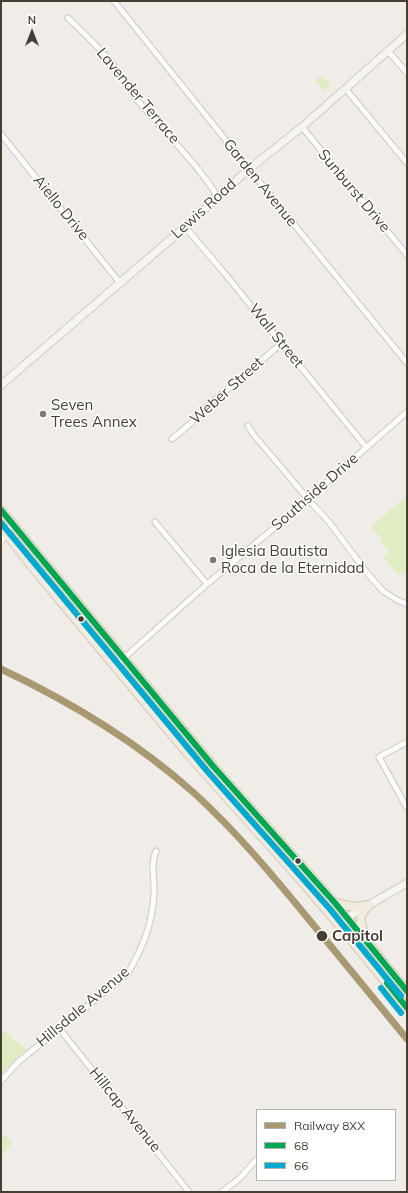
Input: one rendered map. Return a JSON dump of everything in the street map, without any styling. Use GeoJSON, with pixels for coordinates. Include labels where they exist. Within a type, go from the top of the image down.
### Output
{"type":"FeatureCollection","features":[{"type":"Feature","properties":{"kind":"main road"},"geometry":{"type":"LineString","coordinates":[[1,510],[226,780],[335,903],[407,991]]}},
{"type":"Feature","properties":{"kind":"main road"},"geometry":{"type":"LineString","coordinates":[[4,530],[38,574],[193,760],[306,885],[407,1008]]}},
{"type":"Feature","properties":{"kind":"main road"},"geometry":{"type":"LineString","coordinates":[[218,787],[226,780]]}},
{"type":"Feature","properties":{"kind":"main road"},"geometry":{"type":"LineString","coordinates":[[335,903],[355,907],[369,905]]}},
{"type":"Feature","properties":{"kind":"main road"},"geometry":{"type":"LineString","coordinates":[[368,943],[360,920],[361,915],[369,905]]}},
{"type":"Feature","properties":{"kind":"street","name":"Garden Avenue"},"geometry":{"type":"LineString","coordinates":[[114,1],[407,363]]}},
{"type":"Feature","properties":{"kind":"street","name":"Lavender Terrace"},"geometry":{"type":"LineString","coordinates":[[68,18],[101,51],[130,91],[194,163],[218,197]]}},
{"type":"Feature","properties":{"kind":"street","name":"Lewis Road"},"geometry":{"type":"LineString","coordinates":[[1,385],[185,227],[249,169],[302,127],[407,34]]}},
{"type":"Feature","properties":{"kind":"street"},"geometry":{"type":"LineString","coordinates":[[388,51],[407,73]]}},
{"type":"Feature","properties":{"kind":"street"},"geometry":{"type":"LineString","coordinates":[[345,88],[407,163]]}},
{"type":"Feature","properties":{"kind":"street","name":"Sunburst Drive"},"geometry":{"type":"LineString","coordinates":[[302,127],[407,255]]}},
{"type":"Feature","properties":{"kind":"street","name":"Aiello Drive"},"geometry":{"type":"LineString","coordinates":[[1,134],[120,283]]}},
{"type":"Feature","properties":{"kind":"street","name":"Wall Street"},"geometry":{"type":"LineString","coordinates":[[185,227],[282,343],[366,447]]}},
{"type":"Feature","properties":{"kind":"street","name":"Weber Street"},"geometry":{"type":"LineString","coordinates":[[172,439],[192,422],[204,409],[282,343]]}},
{"type":"Feature","properties":{"kind":"street","name":"Southside Drive"},"geometry":{"type":"LineString","coordinates":[[116,666],[207,584],[308,499],[407,412]]}},
{"type":"Feature","properties":{"kind":"street"},"geometry":{"type":"LineString","coordinates":[[248,426],[253,434],[329,522],[368,574],[383,591],[397,600],[407,604]]}},
{"type":"Feature","properties":{"kind":"street"},"geometry":{"type":"LineString","coordinates":[[155,522],[207,584]]}},
{"type":"Feature","properties":{"kind":"street"},"geometry":{"type":"LineString","coordinates":[[1,542],[4,530],[12,524]]}},
{"type":"Feature","properties":{"kind":"street"},"geometry":{"type":"LineString","coordinates":[[407,742],[379,757],[407,808]]}},
{"type":"Feature","properties":{"kind":"street","name":"Hillsdale Avenue"},"geometry":{"type":"LineString","coordinates":[[1,1081],[18,1062],[93,1003],[128,973],[139,954],[148,933],[154,894],[153,858],[156,851]]}},
{"type":"Feature","properties":{"kind":"street"},"geometry":{"type":"LineString","coordinates":[[339,925],[369,905],[407,883]]}},
{"type":"Feature","properties":{"kind":"street","name":"Hillcap Avenue"},"geometry":{"type":"LineString","coordinates":[[60,1028],[189,1192]]}},
{"type":"Feature","properties":{"kind":"street"},"geometry":{"type":"LineString","coordinates":[[222,1192],[240,1178],[256,1160]]}},
{"type":"Feature","properties":{"kind":"green space"},"geometry":{"type":"Polygon","coordinates":[[[321,76],[324,77],[331,86],[324,91],[315,80],[321,76]]]}},
{"type":"Feature","properties":{"kind":"green space"},"geometry":{"type":"Polygon","coordinates":[[[407,495],[407,573],[398,574],[383,557],[389,552],[380,541],[382,539],[371,527],[407,495]]]}},
{"type":"Feature","properties":{"kind":"green space"},"geometry":{"type":"Polygon","coordinates":[[[1,1029],[26,1049],[1,1074],[1,1029]]]}},
{"type":"Feature","properties":{"kind":"green space"},"geometry":{"type":"Polygon","coordinates":[[[4,1135],[13,1142],[1,1157],[1,1137],[4,1135]]]}},
{"type":"Feature","properties":{"kind":"rail line","name":"8XX"},"geometry":{"type":"LineString","coordinates":[[1,669],[53,695],[102,724],[149,756],[194,793],[225,823],[269,872],[407,1039]]}},
{"type":"Feature","properties":{"kind":"transit line","name":"68"},"geometry":{"type":"LineString","coordinates":[[1,510],[213,766],[335,903],[407,991]]}},
{"type":"Feature","properties":{"kind":"transit line","name":"66"},"geometry":{"type":"LineString","coordinates":[[1,523],[207,771],[329,908],[401,996]]}},
{"type":"Feature","properties":{"kind":"transit line","name":"68"},"geometry":{"type":"LineString","coordinates":[[387,983],[407,1008]]}},
{"type":"Feature","properties":{"kind":"transit line","name":"66"},"geometry":{"type":"LineString","coordinates":[[381,988],[401,1013]]}},
{"type":"Feature","properties":{"kind":"place","name":"Seven Trees Annex"},"geometry":{"type":"Point","coordinates":[43,414]}},
{"type":"Feature","properties":{"kind":"place","name":"Iglesia Bautista Roca de la Eternidad"},"geometry":{"type":"Point","coordinates":[213,560]}},
{"type":"Feature","properties":{"kind":"place","name":"Capitol"},"geometry":{"type":"Point","coordinates":[322,936]}}]}
